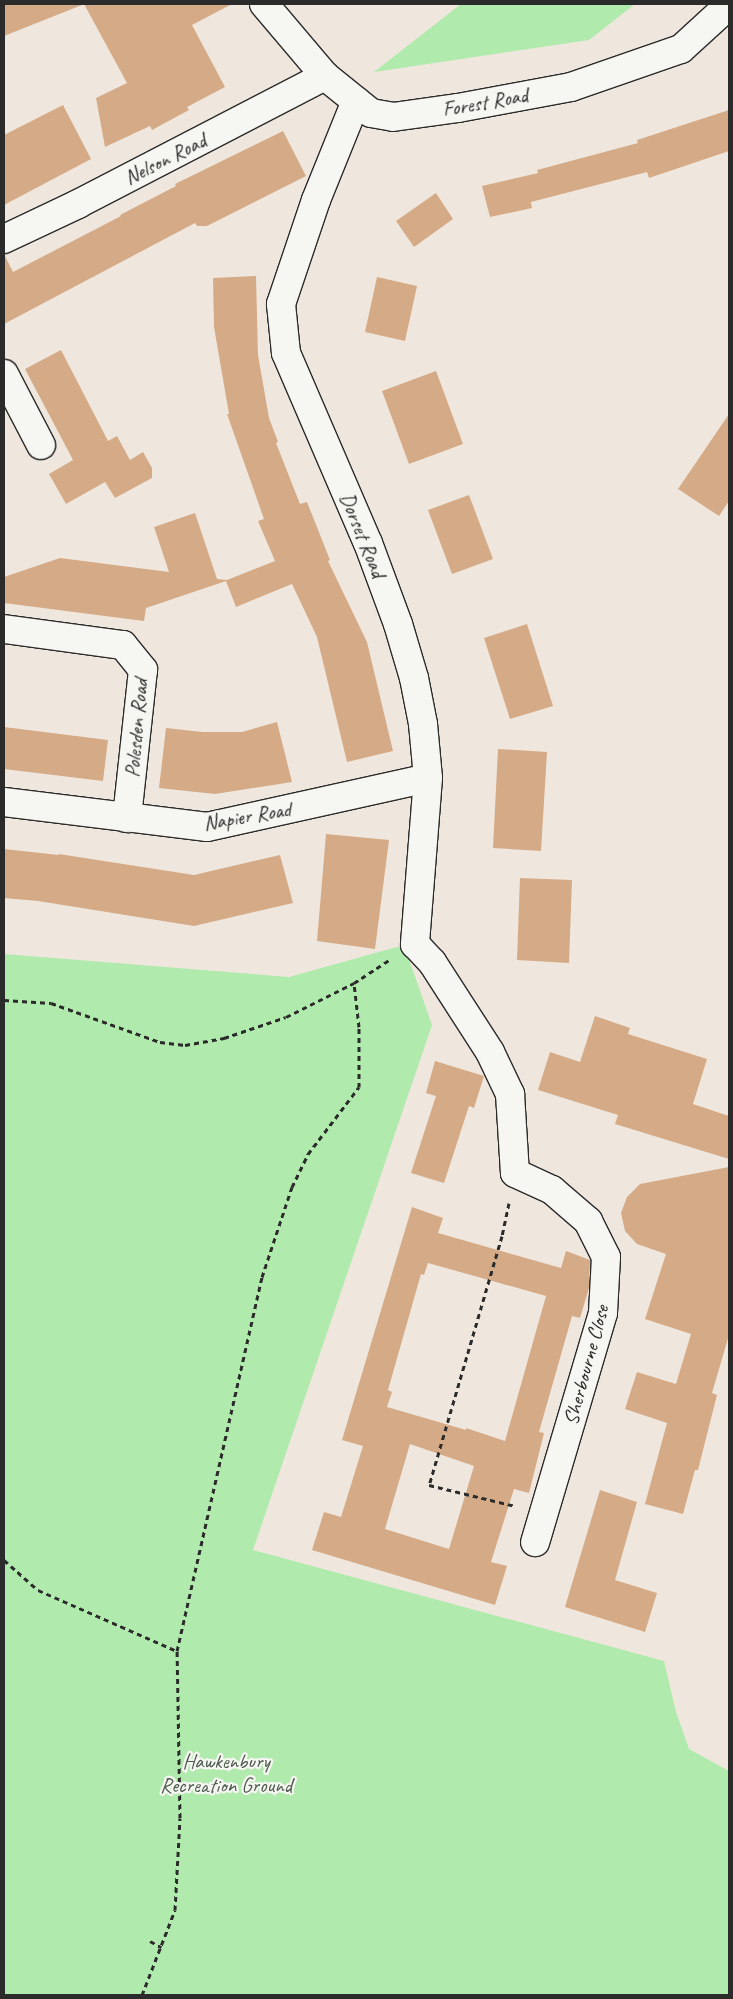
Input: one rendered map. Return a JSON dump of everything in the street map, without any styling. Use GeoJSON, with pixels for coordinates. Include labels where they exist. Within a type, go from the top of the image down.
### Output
{"type":"FeatureCollection","features":[{"type":"Feature","properties":{"kind":"street","name":"Forest Road"},"geometry":{"type":"LineString","coordinates":[[264,4],[325,76],[371,113],[393,117],[458,108],[571,86],[681,49],[729,5]]}},
{"type":"Feature","properties":{"kind":"street","name":"Nelson Road"},"geometry":{"type":"LineString","coordinates":[[4,239],[78,204],[325,76]]}},
{"type":"Feature","properties":{"kind":"street","name":"Dorset Road"},"geometry":{"type":"LineString","coordinates":[[356,101],[316,200],[281,304],[286,353],[368,544],[398,624],[414,678],[423,724],[428,778],[415,944]]}},
{"type":"Feature","properties":{"kind":"street"},"geometry":{"type":"LineString","coordinates":[[4,374],[41,445]]}},
{"type":"Feature","properties":{"kind":"street","name":"Polesden Road"},"geometry":{"type":"LineString","coordinates":[[4,629],[123,645],[143,670],[127,818]]}},
{"type":"Feature","properties":{"kind":"street","name":"Napier Road"},"geometry":{"type":"LineString","coordinates":[[4,802],[207,827],[428,778]]}},
{"type":"Feature","properties":{"kind":"street"},"geometry":{"type":"LineString","coordinates":[[415,944],[432,962],[490,1052],[510,1094],[515,1173]]}},
{"type":"Feature","properties":{"kind":"street","name":"Sherbourne Close"},"geometry":{"type":"LineString","coordinates":[[515,1173],[552,1190],[588,1221],[606,1257],[603,1313],[535,1542]]}},
{"type":"Feature","properties":{"kind":"path"},"geometry":{"type":"LineString","coordinates":[[4,1000],[51,1003],[160,1042],[185,1045],[224,1038],[286,1017],[354,983],[415,944]]}},
{"type":"Feature","properties":{"kind":"path"},"geometry":{"type":"LineString","coordinates":[[142,1995],[175,1910],[180,1818],[177,1651],[265,1268],[292,1186],[308,1154],[359,1087],[360,1027],[354,983]]}},
{"type":"Feature","properties":{"kind":"path"},"geometry":{"type":"LineString","coordinates":[[515,1173],[502,1236],[429,1485],[544,1513]]}},
{"type":"Feature","properties":{"kind":"path"},"geometry":{"type":"LineString","coordinates":[[4,1560],[38,1590],[177,1651]]}},
{"type":"Feature","properties":{"kind":"path"},"geometry":{"type":"LineString","coordinates":[[150,1942],[161,1947]]}},
{"type":"Feature","properties":{"kind":"green space"},"geometry":{"type":"Polygon","coordinates":[[[461,4],[635,4],[589,40],[374,72],[461,4]]]}},
{"type":"Feature","properties":{"kind":"green space","name":"Hawkenbury Recreation Ground"},"geometry":{"type":"Polygon","coordinates":[[[404,945],[432,1025],[253,1550],[664,1661],[676,1712],[689,1749],[729,1771],[729,1995],[4,1995],[4,954],[289,977],[404,945]]]}},
{"type":"Feature","properties":{"kind":"building"},"geometry":{"type":"Polygon","coordinates":[[[4,4],[81,4],[82,5],[4,36],[4,4]]]}},
{"type":"Feature","properties":{"kind":"building"},"geometry":{"type":"Polygon","coordinates":[[[84,4],[232,4],[192,25],[225,87],[187,107],[189,110],[152,130],[150,126],[105,147],[96,98],[127,83],[84,4]]]}},
{"type":"Feature","properties":{"kind":"building"},"geometry":{"type":"Polygon","coordinates":[[[63,105],[91,159],[4,205],[4,135],[63,105]]]}},
{"type":"Feature","properties":{"kind":"building"},"geometry":{"type":"Polygon","coordinates":[[[729,110],[729,151],[649,178],[647,172],[531,202],[532,208],[490,217],[482,186],[538,173],[537,170],[638,143],[637,140],[729,110]]]}},
{"type":"Feature","properties":{"kind":"building"},"geometry":{"type":"Polygon","coordinates":[[[283,131],[306,176],[207,226],[197,226],[195,223],[4,324],[4,254],[13,272],[121,216],[176,186],[175,184],[283,131]]]}},
{"type":"Feature","properties":{"kind":"building"},"geometry":{"type":"Polygon","coordinates":[[[436,193],[453,219],[414,247],[396,221],[436,193]]]}},
{"type":"Feature","properties":{"kind":"building"},"geometry":{"type":"Polygon","coordinates":[[[256,276],[258,355],[269,418],[278,442],[276,443],[300,504],[307,502],[330,560],[328,561],[367,642],[393,751],[347,762],[317,637],[292,584],[236,607],[226,581],[146,608],[144,621],[4,603],[4,577],[60,558],[169,572],[154,527],[195,513],[217,579],[227,580],[275,561],[258,521],[264,519],[227,414],[229,414],[214,327],[213,278],[256,276]]]}},
{"type":"Feature","properties":{"kind":"building"},"geometry":{"type":"Polygon","coordinates":[[[377,277],[417,286],[405,341],[365,332],[377,277]]]}},
{"type":"Feature","properties":{"kind":"building"},"geometry":{"type":"Polygon","coordinates":[[[61,350],[108,441],[117,436],[130,460],[143,452],[152,468],[152,478],[115,498],[105,482],[66,504],[49,474],[73,460],[25,369],[61,350]]]}},
{"type":"Feature","properties":{"kind":"building"},"geometry":{"type":"Polygon","coordinates":[[[436,371],[463,444],[409,464],[382,391],[436,371]]]}},
{"type":"Feature","properties":{"kind":"building"},"geometry":{"type":"Polygon","coordinates":[[[729,414],[729,501],[719,516],[678,489],[729,414]]]}},
{"type":"Feature","properties":{"kind":"building"},"geometry":{"type":"Polygon","coordinates":[[[469,495],[493,559],[452,574],[428,510],[469,495]]]}},
{"type":"Feature","properties":{"kind":"building"},"geometry":{"type":"Polygon","coordinates":[[[527,624],[553,706],[510,719],[484,638],[527,624]]]}},
{"type":"Feature","properties":{"kind":"building"},"geometry":{"type":"Polygon","coordinates":[[[277,722],[292,782],[215,794],[159,788],[166,728],[202,732],[242,732],[277,722]]]}},
{"type":"Feature","properties":{"kind":"building"},"geometry":{"type":"Polygon","coordinates":[[[4,727],[108,740],[103,781],[4,769],[4,727]]]}},
{"type":"Feature","properties":{"kind":"building"},"geometry":{"type":"Polygon","coordinates":[[[498,749],[547,752],[541,851],[493,848],[498,749]]]}},
{"type":"Feature","properties":{"kind":"building"},"geometry":{"type":"Polygon","coordinates":[[[326,834],[389,840],[375,949],[317,941],[326,834]]]}},
{"type":"Feature","properties":{"kind":"building"},"geometry":{"type":"Polygon","coordinates":[[[4,849],[59,854],[194,875],[280,855],[293,903],[194,926],[38,901],[4,898],[4,849]]]}},
{"type":"Feature","properties":{"kind":"building"},"geometry":{"type":"Polygon","coordinates":[[[520,878],[572,880],[569,963],[517,960],[520,878]]]}},
{"type":"Feature","properties":{"kind":"building"},"geometry":{"type":"Polygon","coordinates":[[[595,1016],[630,1028],[628,1034],[707,1059],[693,1104],[729,1116],[729,1159],[615,1124],[618,1115],[538,1090],[550,1052],[580,1062],[595,1016]]]}},
{"type":"Feature","properties":{"kind":"building"},"geometry":{"type":"Polygon","coordinates":[[[435,1061],[484,1076],[474,1108],[469,1106],[444,1183],[411,1173],[436,1096],[426,1093],[435,1061]]]}},
{"type":"Feature","properties":{"kind":"building"},"geometry":{"type":"Polygon","coordinates":[[[729,1167],[729,1335],[712,1393],[717,1395],[698,1470],[695,1470],[683,1514],[645,1504],[667,1423],[625,1409],[637,1372],[676,1384],[691,1334],[645,1319],[666,1254],[637,1244],[625,1231],[621,1213],[627,1197],[640,1184],[729,1167]]]}},
{"type":"Feature","properties":{"kind":"building"},"geometry":{"type":"Polygon","coordinates":[[[412,1207],[443,1218],[438,1233],[561,1268],[566,1251],[590,1260],[589,1288],[580,1318],[572,1316],[539,1432],[544,1433],[529,1493],[514,1489],[491,1562],[507,1566],[495,1605],[312,1550],[324,1512],[341,1517],[363,1446],[342,1440],[412,1207]],[[428,1263],[424,1275],[421,1274],[388,1390],[392,1392],[387,1407],[466,1430],[466,1428],[505,1441],[546,1296],[428,1263]],[[410,1444],[385,1529],[449,1549],[474,1466],[410,1444]]]}},
{"type":"Feature","properties":{"kind":"building"},"geometry":{"type":"Polygon","coordinates":[[[600,1490],[637,1502],[615,1580],[657,1593],[645,1632],[565,1607],[600,1490]]]}}]}
